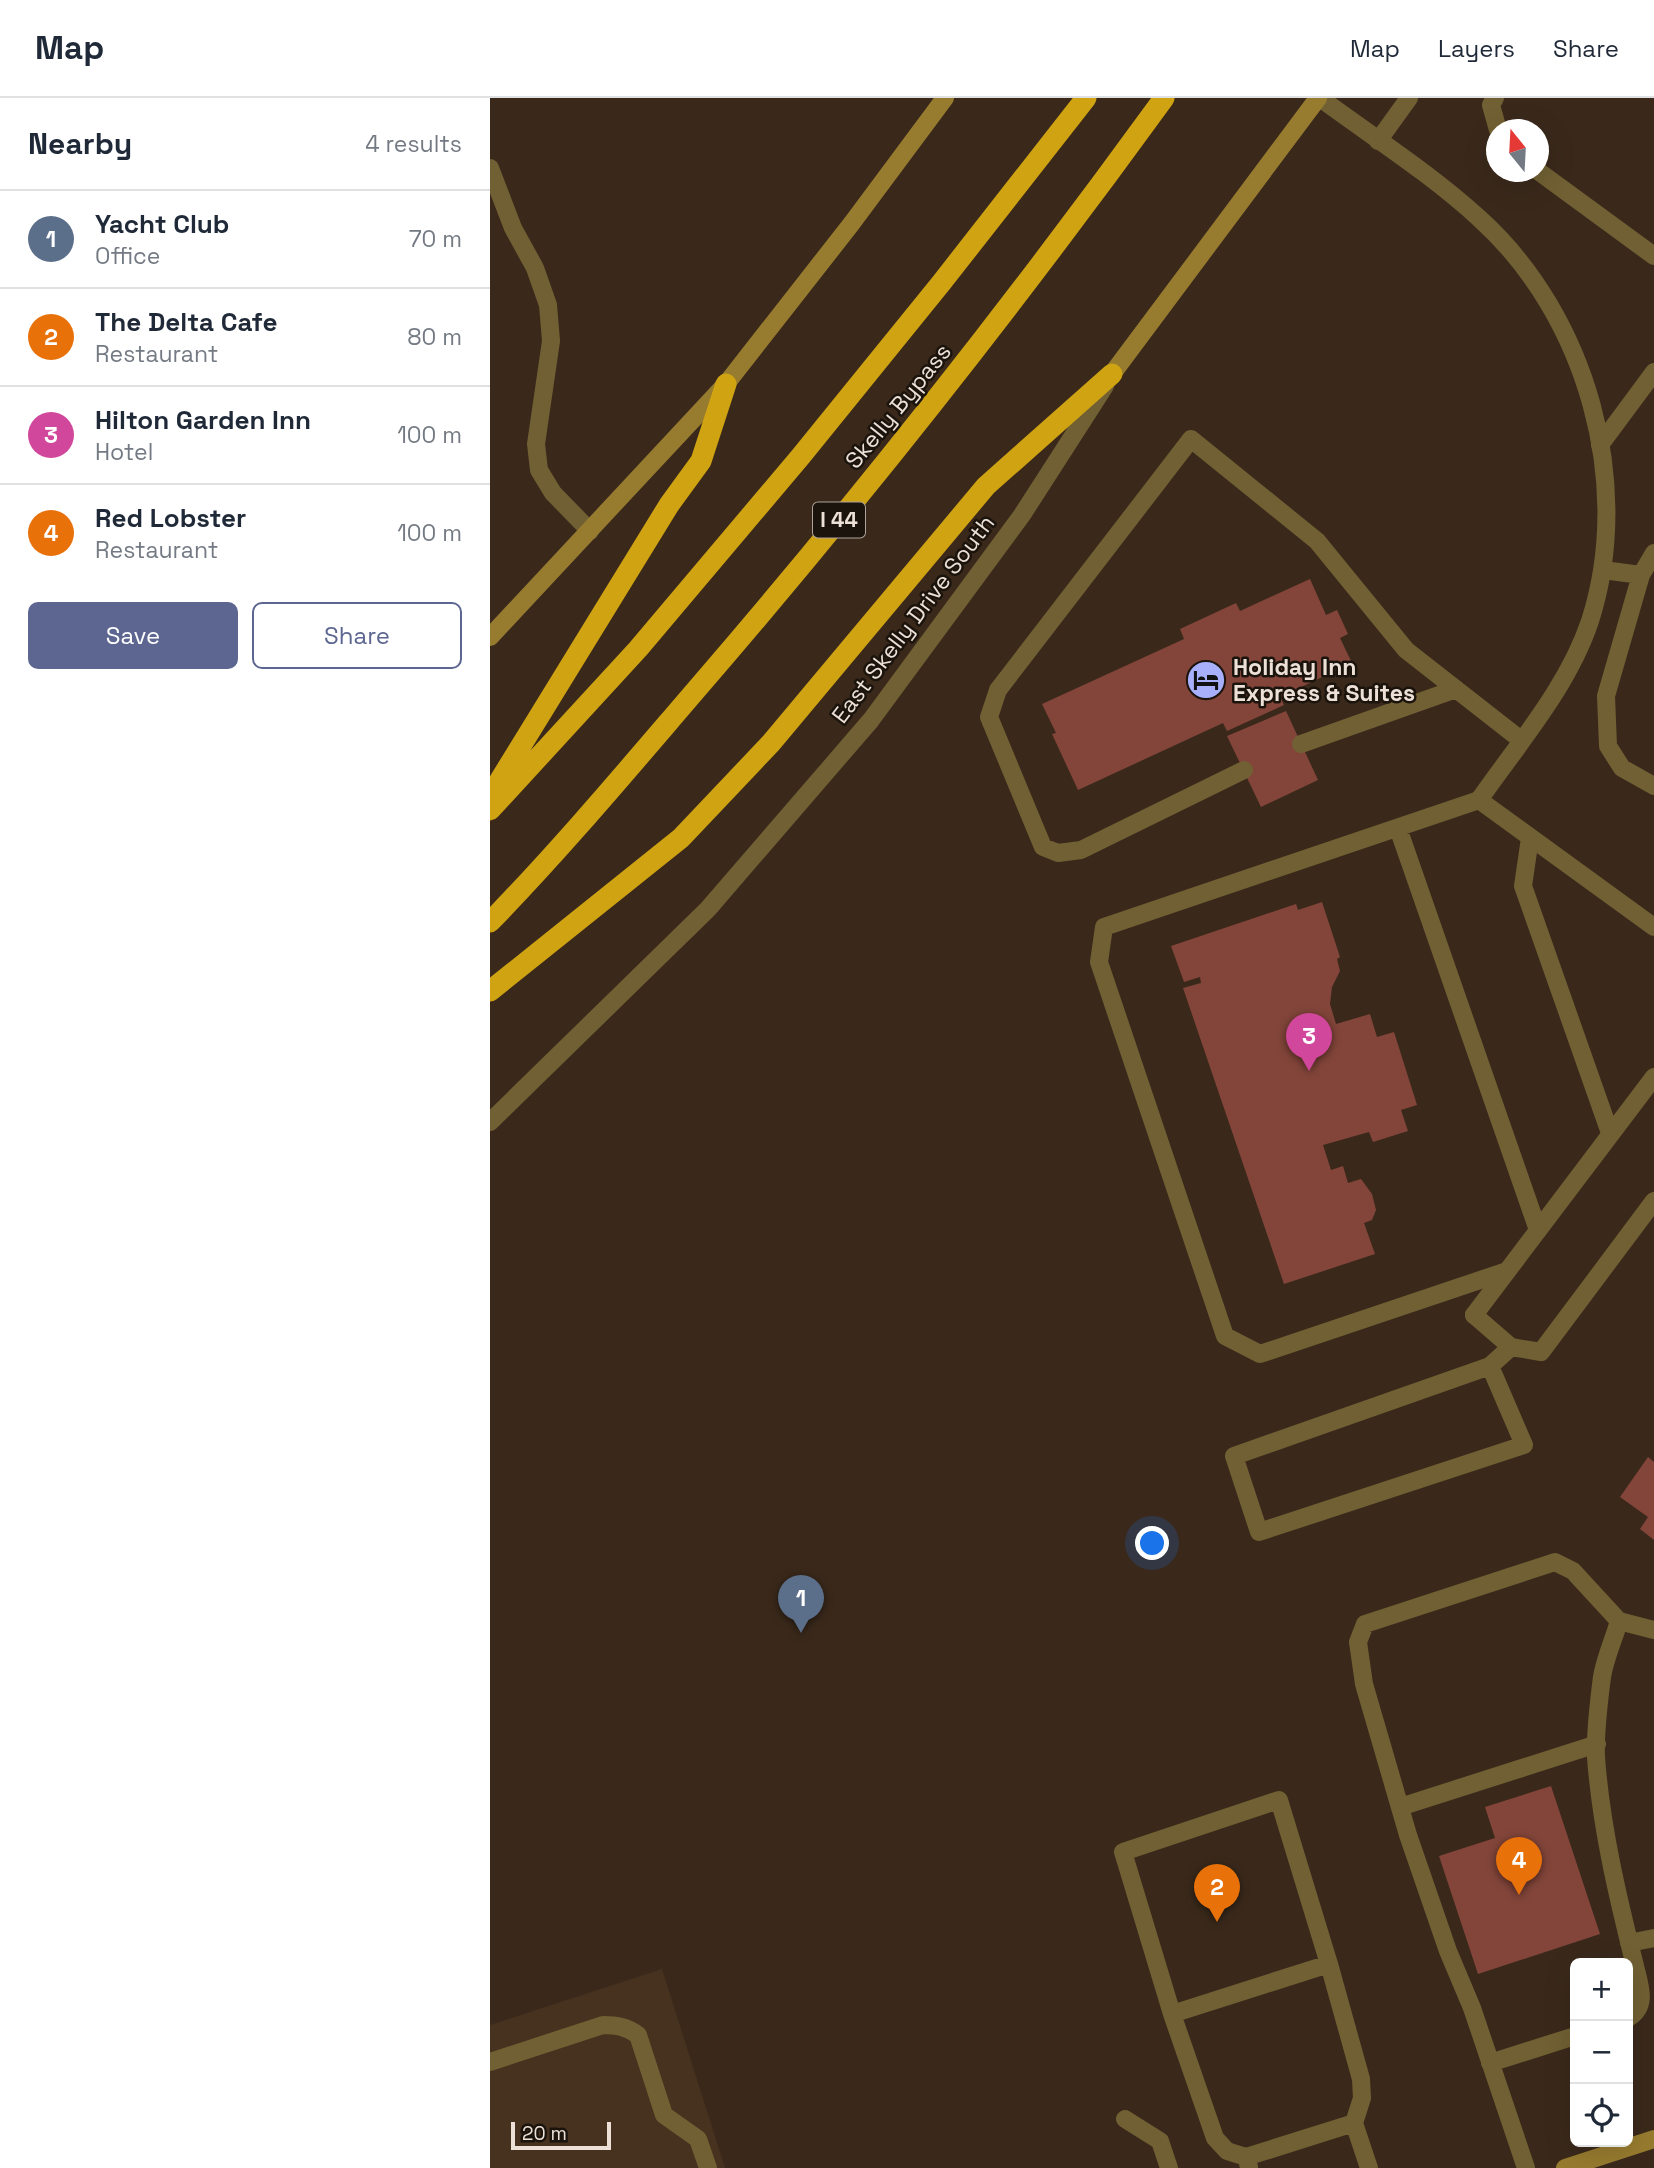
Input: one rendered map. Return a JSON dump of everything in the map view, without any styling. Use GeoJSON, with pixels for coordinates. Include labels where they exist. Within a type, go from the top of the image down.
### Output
{"type":"FeatureCollection","features":[{"type":"Feature","properties":{"kind":"highway","name":"Skelly Bypass"},"geometry":{"type":"LineString","coordinates":[[490,810],[638,649],[801,456],[1086,98]]}},
{"type":"Feature","properties":{"kind":"highway","name":"Skelly Bypass"},"geometry":{"type":"LineString","coordinates":[[490,922],[614,786],[790,580],[961,370],[1164,98]]}},
{"type":"Feature","properties":{"kind":"highway"},"geometry":{"type":"LineString","coordinates":[[490,991],[681,838],[771,743],[986,486],[1112,374]]}},
{"type":"Feature","properties":{"kind":"highway"},"geometry":{"type":"LineString","coordinates":[[490,796],[670,505],[701,461],[726,384]]}},
{"type":"Feature","properties":{"kind":"main road"},"geometry":{"type":"LineString","coordinates":[[490,637],[726,384],[852,223],[944,98]]}},
{"type":"Feature","properties":{"kind":"main road","name":"East Skelly Drive South"},"geometry":{"type":"LineString","coordinates":[[1112,374],[1319,98]]}},
{"type":"Feature","properties":{"kind":"main road"},"geometry":{"type":"LineString","coordinates":[[1565,2168],[1597,2163],[1654,2138]]}},
{"type":"Feature","properties":{"kind":"street"},"geometry":{"type":"LineString","coordinates":[[1319,98],[1482,220],[1514,255],[1548,302],[1572,346],[1592,401],[1604,464],[1606,524],[1603,570],[1589,622],[1565,677],[1479,800],[1104,927],[1098,962],[1225,1336],[1260,1354],[1507,1271]]}},
{"type":"Feature","properties":{"kind":"street"},"geometry":{"type":"LineString","coordinates":[[1378,141],[1409,98]]}},
{"type":"Feature","properties":{"kind":"street"},"geometry":{"type":"LineString","coordinates":[[1494,119],[1490,105],[1495,98]]}},
{"type":"Feature","properties":{"kind":"street"},"geometry":{"type":"LineString","coordinates":[[490,169],[513,228],[536,268],[548,305],[551,341],[536,444],[539,470],[553,493],[590,531]]}},
{"type":"Feature","properties":{"kind":"street"},"geometry":{"type":"LineString","coordinates":[[1549,179],[1654,256]]}},
{"type":"Feature","properties":{"kind":"street"},"geometry":{"type":"LineString","coordinates":[[1600,445],[1654,372]]}},
{"type":"Feature","properties":{"kind":"street","name":"East Skelly Drive South"},"geometry":{"type":"LineString","coordinates":[[490,1122],[708,909],[870,720],[1022,515],[1112,374]]}},
{"type":"Feature","properties":{"kind":"street"},"geometry":{"type":"LineString","coordinates":[[1244,770],[1081,850],[1058,853],[1043,847],[989,716],[998,690],[1191,439],[1317,541],[1406,650],[1521,740]]}},
{"type":"Feature","properties":{"kind":"street"},"geometry":{"type":"LineString","coordinates":[[1654,553],[1641,575],[1606,696],[1608,746],[1622,768],[1654,786]]}},
{"type":"Feature","properties":{"kind":"street"},"geometry":{"type":"LineString","coordinates":[[1603,570],[1641,575]]}},
{"type":"Feature","properties":{"kind":"street"},"geometry":{"type":"LineString","coordinates":[[1301,744],[1456,689]]}},
{"type":"Feature","properties":{"kind":"street"},"geometry":{"type":"LineString","coordinates":[[1479,800],[1654,927]]}},
{"type":"Feature","properties":{"kind":"street"},"geometry":{"type":"LineString","coordinates":[[1398,828],[1538,1230]]}},
{"type":"Feature","properties":{"kind":"street"},"geometry":{"type":"LineString","coordinates":[[1531,838],[1524,886],[1611,1133]]}},
{"type":"Feature","properties":{"kind":"street"},"geometry":{"type":"LineString","coordinates":[[1654,1077],[1474,1315],[1511,1347],[1541,1352],[1654,1201]]}},
{"type":"Feature","properties":{"kind":"street"},"geometry":{"type":"LineString","coordinates":[[1490,1366],[1524,1446],[1259,1532],[1234,1456],[1490,1366],[1511,1347]]}},
{"type":"Feature","properties":{"kind":"street"},"geometry":{"type":"LineString","coordinates":[[1526,2168],[1400,1807],[1364,1684],[1358,1642],[1365,1624],[1555,1562],[1573,1571],[1619,1621],[1654,1630]]}},
{"type":"Feature","properties":{"kind":"street"},"geometry":{"type":"LineString","coordinates":[[1619,1621],[1603,1674],[1596,1754],[1601,1800],[1632,1958]]}},
{"type":"Feature","properties":{"kind":"street"},"geometry":{"type":"LineString","coordinates":[[1400,1807],[1597,1744]]}},
{"type":"Feature","properties":{"kind":"street"},"geometry":{"type":"LineString","coordinates":[[1354,2123],[1248,2162],[1227,2151],[1215,2138],[1172,2014],[1123,1852],[1279,1800],[1361,2079],[1362,2098],[1354,2123],[1369,2168]]}},
{"type":"Feature","properties":{"kind":"street"},"geometry":{"type":"LineString","coordinates":[[1629,1943],[1654,1938]]}},
{"type":"Feature","properties":{"kind":"street"},"geometry":{"type":"LineString","coordinates":[[1633,1962],[1642,2004],[1633,2015]]}},
{"type":"Feature","properties":{"kind":"street"},"geometry":{"type":"LineString","coordinates":[[1172,2014],[1329,1964]]}},
{"type":"Feature","properties":{"kind":"street"},"geometry":{"type":"LineString","coordinates":[[490,2062],[603,2025],[629,2029],[638,2035],[664,2115],[698,2139],[708,2168]]}},
{"type":"Feature","properties":{"kind":"street"},"geometry":{"type":"LineString","coordinates":[[1490,2063],[1570,2038]]}},
{"type":"Feature","properties":{"kind":"street"},"geometry":{"type":"LineString","coordinates":[[1125,2119],[1160,2141],[1169,2168]]}},
{"type":"Feature","properties":{"kind":"shaded area"},"geometry":{"type":"Polygon","coordinates":[[[662,1969],[725,2168],[490,2168],[490,2025],[662,1969]]]}},
{"type":"Feature","properties":{"kind":"building","name":"Holiday Inn Express & Suites"},"geometry":{"type":"Polygon","coordinates":[[[1310,579],[1326,615],[1337,610],[1348,634],[1340,638],[1352,663],[1280,697],[1284,705],[1227,731],[1223,723],[1078,790],[1052,734],[1056,733],[1042,704],[1184,639],[1180,629],[1236,603],[1240,611],[1310,579]]]}},
{"type":"Feature","properties":{"kind":"building"},"geometry":{"type":"Polygon","coordinates":[[[1286,711],[1318,780],[1261,807],[1227,736],[1286,711]]]}},
{"type":"Feature","properties":{"kind":"building"},"geometry":{"type":"Polygon","coordinates":[[[1322,902],[1340,957],[1337,959],[1340,971],[1332,987],[1330,1004],[1336,1024],[1370,1014],[1377,1037],[1394,1032],[1417,1105],[1401,1110],[1408,1131],[1373,1142],[1369,1132],[1323,1145],[1331,1170],[1343,1166],[1348,1183],[1361,1179],[1372,1194],[1376,1210],[1372,1220],[1364,1223],[1375,1254],[1284,1284],[1183,988],[1201,983],[1200,977],[1184,982],[1171,946],[1296,904],[1298,910],[1322,902]]]}},
{"type":"Feature","properties":{"kind":"building"},"geometry":{"type":"Polygon","coordinates":[[[1648,1457],[1654,1462],[1654,1540],[1640,1529],[1648,1517],[1620,1497],[1648,1457]]]}},
{"type":"Feature","properties":{"kind":"building"},"geometry":{"type":"Polygon","coordinates":[[[1551,1786],[1600,1934],[1478,1974],[1439,1856],[1495,1838],[1485,1807],[1551,1786]]]}},
{"type":"Feature","properties":{"kind":"place","name":"Holiday Inn Express & Suites"},"geometry":{"type":"Point","coordinates":[1206,680]}},
{"type":"Feature","properties":{"kind":"place","name":"Hilton Garden Inn"},"geometry":{"type":"Point","coordinates":[1309,1071]}},
{"type":"Feature","properties":{"kind":"place","name":"Yacht Club"},"geometry":{"type":"Point","coordinates":[801,1633]}},
{"type":"Feature","properties":{"kind":"place","name":"Red Lobster"},"geometry":{"type":"Point","coordinates":[1519,1895]}},
{"type":"Feature","properties":{"kind":"place","name":"The Delta Cafe"},"geometry":{"type":"Point","coordinates":[1217,1922]}}]}
